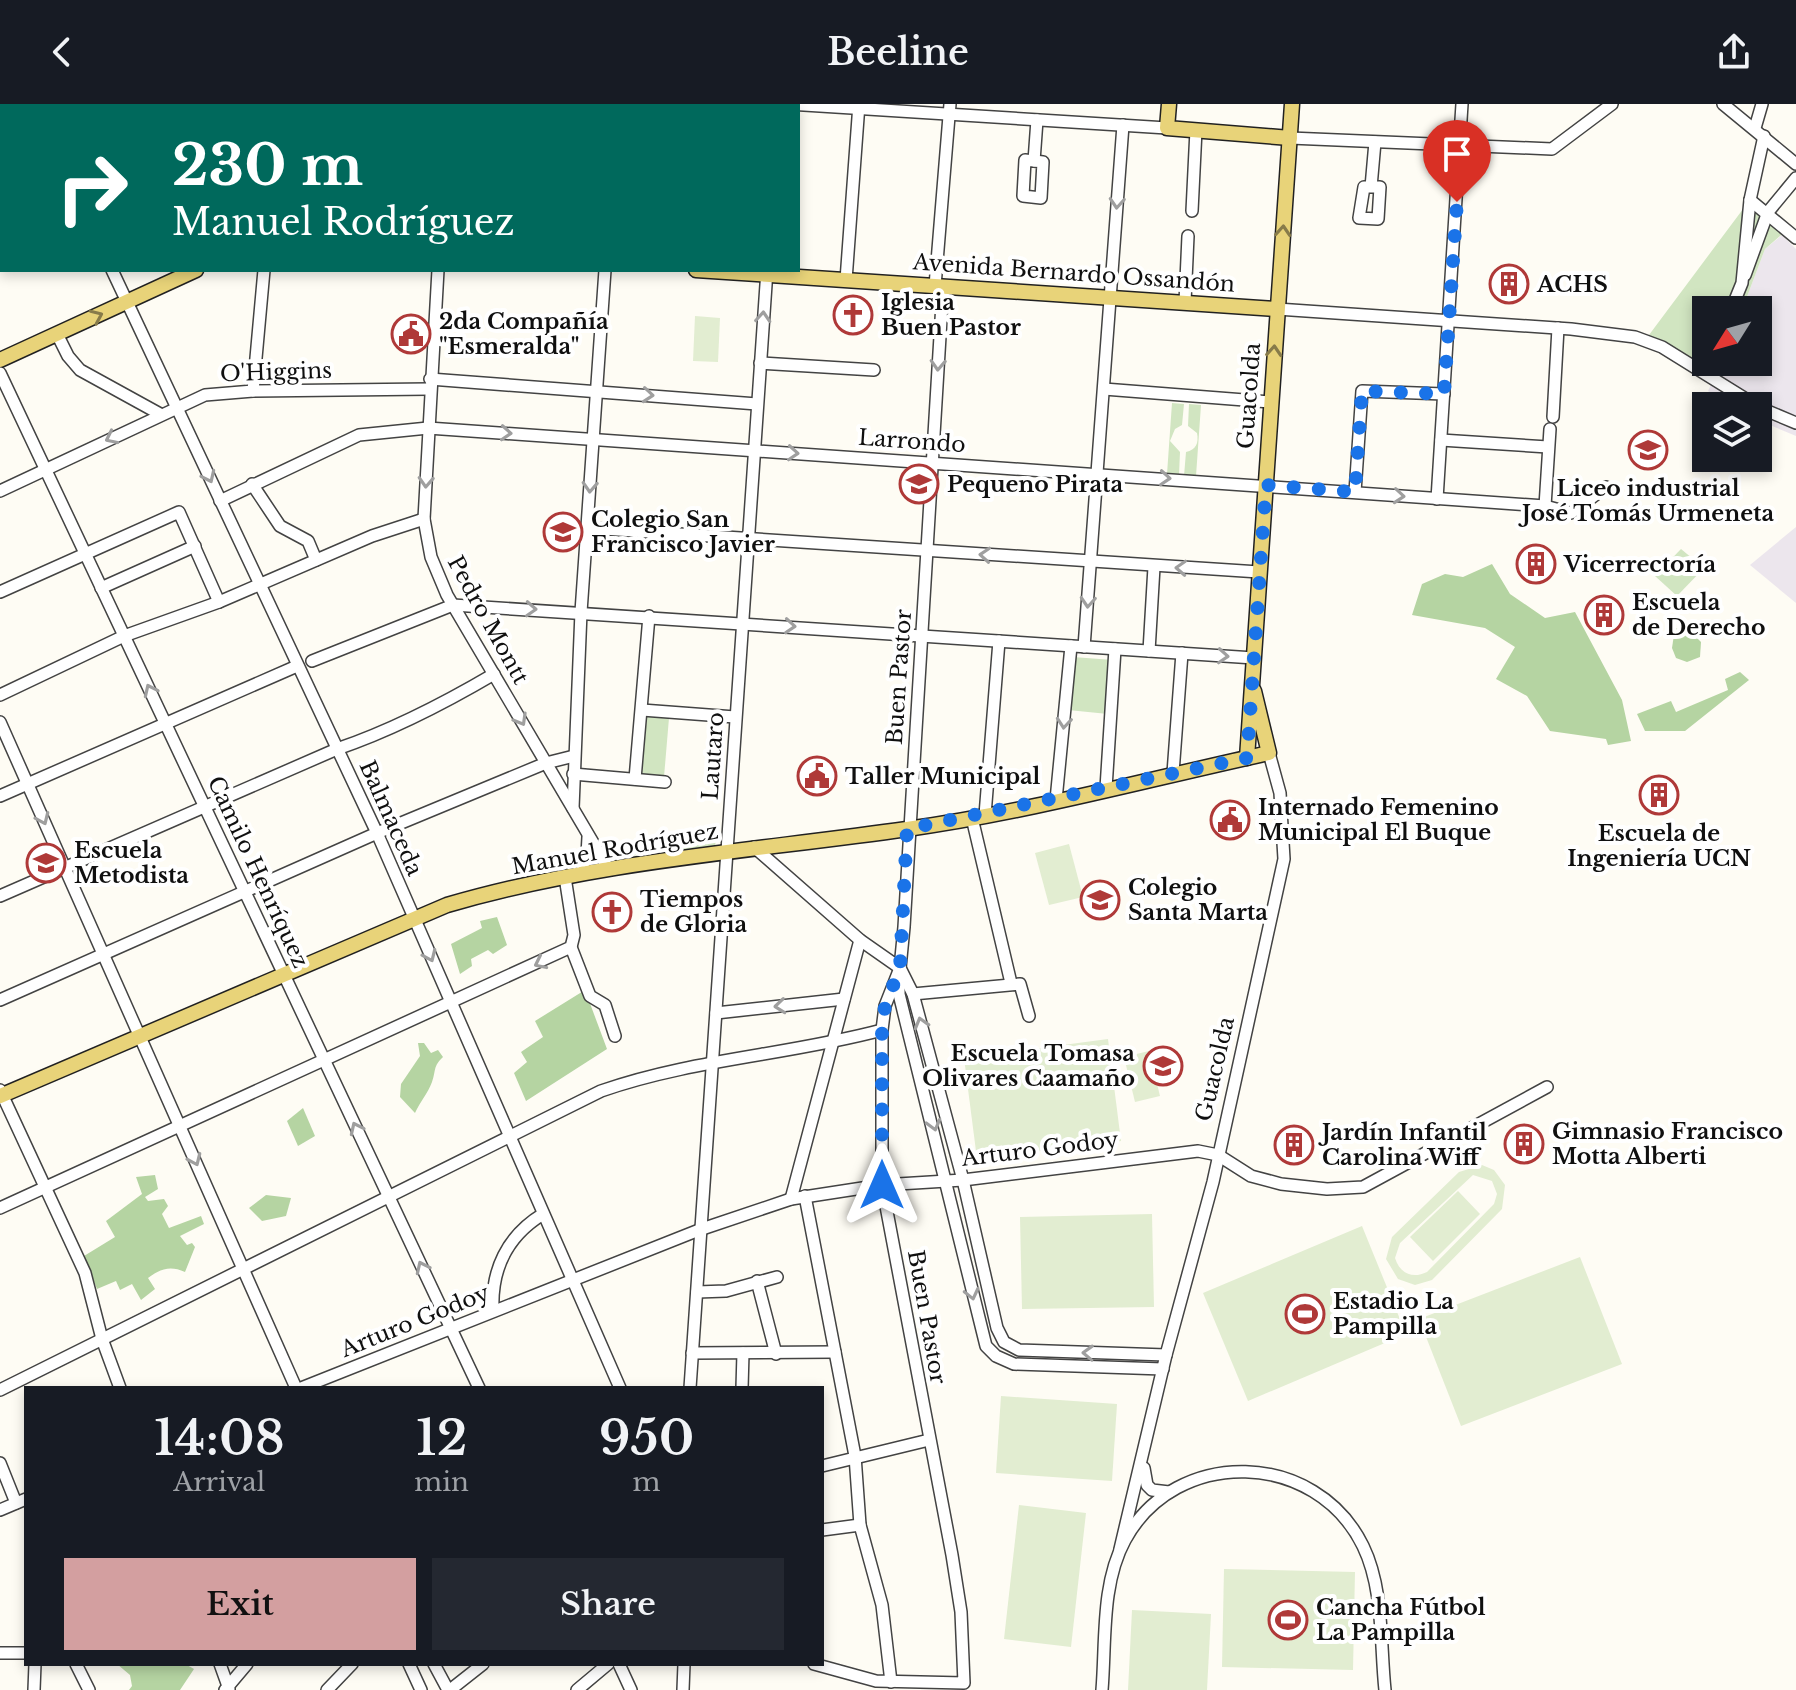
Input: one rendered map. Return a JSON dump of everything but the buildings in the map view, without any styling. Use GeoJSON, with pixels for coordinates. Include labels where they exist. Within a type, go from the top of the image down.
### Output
{"type":"FeatureCollection","features":[{"type":"Feature","properties":{"kind":"main road"},"geometry":{"type":"LineString","coordinates":[[1169,104],[1167,128],[1290,138]]}},
{"type":"Feature","properties":{"kind":"main road","name":"Guacolda"},"geometry":{"type":"LineString","coordinates":[[1247,758],[1292,104]]}},
{"type":"Feature","properties":{"kind":"main road"},"geometry":{"type":"LineString","coordinates":[[0,360],[192,272]]}},
{"type":"Feature","properties":{"kind":"main road","name":"Avenida Bernardo Ossandón"},"geometry":{"type":"LineString","coordinates":[[767,272],[1277,309]]}},
{"type":"Feature","properties":{"kind":"main road","name":"Guacolda"},"geometry":{"type":"LineString","coordinates":[[1254,691],[1269,753]]}},
{"type":"Feature","properties":{"kind":"main road","name":"Manuel Rodríguez"},"geometry":{"type":"LineString","coordinates":[[1,1094],[414,919],[474,897],[608,868],[978,817],[1269,753]]}},
{"type":"Feature","properties":{"kind":"street"},"geometry":{"type":"LineString","coordinates":[[800,104],[949,109],[1037,120],[1167,128]]}},
{"type":"Feature","properties":{"kind":"street"},"geometry":{"type":"LineString","coordinates":[[1437,499],[1462,104]]}},
{"type":"Feature","properties":{"kind":"street"},"geometry":{"type":"LineString","coordinates":[[1290,138],[1552,149],[1612,104]]}},
{"type":"Feature","properties":{"kind":"street"},"geometry":{"type":"LineString","coordinates":[[1723,104],[1796,164]]}},
{"type":"Feature","properties":{"kind":"street"},"geometry":{"type":"LineString","coordinates":[[846,280],[859,106]]}},
{"type":"Feature","properties":{"kind":"street"},"geometry":{"type":"LineString","coordinates":[[1742,283],[1763,107]]}},
{"type":"Feature","properties":{"kind":"street","name":"Buen Pastor"},"geometry":{"type":"LineString","coordinates":[[891,1682],[964,1683],[961,1612],[882,1185],[882,1030],[885,1006],[900,968],[933,462],[949,109]]}},
{"type":"Feature","properties":{"kind":"street"},"geometry":{"type":"LineString","coordinates":[[1034,161],[1037,120]]}},
{"type":"Feature","properties":{"kind":"street"},"geometry":{"type":"LineString","coordinates":[[1084,647],[1123,125]]}},
{"type":"Feature","properties":{"kind":"street"},"geometry":{"type":"LineString","coordinates":[[1192,211],[1196,130]]}},
{"type":"Feature","properties":{"kind":"street"},"geometry":{"type":"LineString","coordinates":[[1371,187],[1375,142]]}},
{"type":"Feature","properties":{"kind":"street"},"geometry":{"type":"LineString","coordinates":[[1737,296],[1768,212],[1796,178]]}},
{"type":"Feature","properties":{"kind":"street"},"geometry":{"type":"LineString","coordinates":[[1750,200],[1796,238]]}},
{"type":"Feature","properties":{"kind":"street"},"geometry":{"type":"LineString","coordinates":[[1185,302],[1188,236]]}},
{"type":"Feature","properties":{"kind":"street","name":"Balmaceda"},"geometry":{"type":"LineString","coordinates":[[113,272],[377,833],[619,1386]]}},
{"type":"Feature","properties":{"kind":"street"},"geometry":{"type":"LineString","coordinates":[[253,391],[264,272]]}},
{"type":"Feature","properties":{"kind":"street","name":"Pedro Montt"},"geometry":{"type":"LineString","coordinates":[[438,272],[424,519],[431,557],[453,605],[608,868]]}},
{"type":"Feature","properties":{"kind":"street"},"geometry":{"type":"LineString","coordinates":[[573,808],[581,612],[605,272]]}},
{"type":"Feature","properties":{"kind":"street","name":"Lautaro"},"geometry":{"type":"LineString","coordinates":[[690,1386],[767,272]]}},
{"type":"Feature","properties":{"kind":"street","name":"Avenida Bernardo Ossandón"},"geometry":{"type":"LineString","coordinates":[[1277,309],[1558,328],[1646,340],[1692,367]]}},
{"type":"Feature","properties":{"kind":"street"},"geometry":{"type":"LineString","coordinates":[[1545,506],[1558,328]]}},
{"type":"Feature","properties":{"kind":"street"},"geometry":{"type":"LineString","coordinates":[[57,334],[68,356],[80,370],[160,414]]}},
{"type":"Feature","properties":{"kind":"street"},"geometry":{"type":"LineString","coordinates":[[760,363],[874,370]]}},
{"type":"Feature","properties":{"kind":"street","name":"Camilo Henríquez"},"geometry":{"type":"LineString","coordinates":[[0,373],[478,1386]]}},
{"type":"Feature","properties":{"kind":"street","name":"Avenida Bernardo Ossandón"},"geometry":{"type":"LineString","coordinates":[[1708,376],[1734,392]]}},
{"type":"Feature","properties":{"kind":"street","name":"O'Higgins"},"geometry":{"type":"LineString","coordinates":[[0,491],[176,406],[213,393],[430,384],[596,391],[757,404]]}},
{"type":"Feature","properties":{"kind":"street"},"geometry":{"type":"LineString","coordinates":[[1104,389],[1270,402]]}},
{"type":"Feature","properties":{"kind":"street"},"geometry":{"type":"LineString","coordinates":[[1355,492],[1362,391],[1444,394]]}},
{"type":"Feature","properties":{"kind":"street","name":"Avenida Bernardo Ossandón"},"geometry":{"type":"LineString","coordinates":[[1772,413],[1796,423]]}},
{"type":"Feature","properties":{"kind":"street","name":"Larrondo"},"geometry":{"type":"LineString","coordinates":[[220,501],[359,435],[428,428],[1266,485],[1545,506],[1571,513],[1606,487]]}},
{"type":"Feature","properties":{"kind":"street"},"geometry":{"type":"LineString","coordinates":[[1441,440],[1548,447]]}},
{"type":"Feature","properties":{"kind":"street"},"geometry":{"type":"LineString","coordinates":[[252,484],[280,526],[308,541],[316,560]]}},
{"type":"Feature","properties":{"kind":"street"},"geometry":{"type":"LineString","coordinates":[[0,592],[179,512],[219,602]]}},
{"type":"Feature","properties":{"kind":"street"},"geometry":{"type":"LineString","coordinates":[[0,695],[124,636],[219,602],[316,560],[424,519]]}},
{"type":"Feature","properties":{"kind":"street"},"geometry":{"type":"LineString","coordinates":[[588,528],[1259,572]]}},
{"type":"Feature","properties":{"kind":"street"},"geometry":{"type":"LineString","coordinates":[[101,588],[195,546]]}},
{"type":"Feature","properties":{"kind":"street"},"geometry":{"type":"LineString","coordinates":[[1149,651],[1154,567]]}},
{"type":"Feature","properties":{"kind":"street"},"geometry":{"type":"LineString","coordinates":[[312,661],[453,605],[1254,658]]}},
{"type":"Feature","properties":{"kind":"street"},"geometry":{"type":"LineString","coordinates":[[635,779],[649,616]]}},
{"type":"Feature","properties":{"kind":"street"},"geometry":{"type":"LineString","coordinates":[[999,641],[978,817],[1011,983]]}},
{"type":"Feature","properties":{"kind":"street"},"geometry":{"type":"LineString","coordinates":[[1056,800],[1071,646]]}},
{"type":"Feature","properties":{"kind":"street"},"geometry":{"type":"LineString","coordinates":[[1106,788],[1115,649]]}},
{"type":"Feature","properties":{"kind":"street"},"geometry":{"type":"LineString","coordinates":[[1173,773],[1182,653]]}},
{"type":"Feature","properties":{"kind":"street"},"geometry":{"type":"LineString","coordinates":[[0,796],[297,666]]}},
{"type":"Feature","properties":{"kind":"street"},"geometry":{"type":"LineString","coordinates":[[0,896],[337,749],[384,733],[441,706],[494,674]]}},
{"type":"Feature","properties":{"kind":"street"},"geometry":{"type":"LineString","coordinates":[[642,710],[735,717]]}},
{"type":"Feature","properties":{"kind":"street"},"geometry":{"type":"LineString","coordinates":[[0,722],[298,1386]]}},
{"type":"Feature","properties":{"kind":"street","name":"Guacolda"},"geometry":{"type":"LineString","coordinates":[[1102,1690],[1108,1598],[1218,1155],[1284,859],[1280,793],[1269,753]]}},
{"type":"Feature","properties":{"kind":"street"},"geometry":{"type":"LineString","coordinates":[[0,1000],[377,833],[546,763],[574,756]]}},
{"type":"Feature","properties":{"kind":"street"},"geometry":{"type":"LineString","coordinates":[[573,774],[665,782]]}},
{"type":"Feature","properties":{"kind":"street"},"geometry":{"type":"LineString","coordinates":[[581,874],[587,855],[587,832]]}},
{"type":"Feature","properties":{"kind":"street"},"geometry":{"type":"LineString","coordinates":[[754,847],[860,940],[900,968],[913,994],[963,1180],[997,1328],[1004,1342],[1019,1350],[1166,1355]]}},
{"type":"Feature","properties":{"kind":"street"},"geometry":{"type":"LineString","coordinates":[[565,877],[574,935],[571,947],[590,996],[605,1005],[615,1036]]}},
{"type":"Feature","properties":{"kind":"street"},"geometry":{"type":"LineString","coordinates":[[791,1199],[860,940]]}},
{"type":"Feature","properties":{"kind":"street"},"geometry":{"type":"LineString","coordinates":[[0,1208],[571,947]]}},
{"type":"Feature","properties":{"kind":"street"},"geometry":{"type":"LineString","coordinates":[[900,968],[899,994],[948,1181],[981,1334],[991,1352],[1014,1364],[1163,1369]]}},
{"type":"Feature","properties":{"kind":"street"},"geometry":{"type":"LineString","coordinates":[[913,994],[1011,983],[1024,989],[1029,1016]]}},
{"type":"Feature","properties":{"kind":"street"},"geometry":{"type":"LineString","coordinates":[[716,1013],[844,999]]}},
{"type":"Feature","properties":{"kind":"street"},"geometry":{"type":"LineString","coordinates":[[0,1390],[390,1199],[601,1091],[651,1075],[711,1062],[833,1043],[882,1030]]}},
{"type":"Feature","properties":{"kind":"street","name":"Arturo Godoy"},"geometry":{"type":"LineString","coordinates":[[304,1386],[699,1230],[791,1199],[882,1185],[963,1180],[1173,1153],[1218,1155],[1251,1176],[1281,1184],[1327,1189],[1363,1187],[1547,1087]]}},
{"type":"Feature","properties":{"kind":"street"},"geometry":{"type":"LineString","coordinates":[[1,1094],[85,1273],[102,1339],[119,1386]]}},
{"type":"Feature","properties":{"kind":"street"},"geometry":{"type":"LineString","coordinates":[[805,1196],[855,1456],[860,1525],[882,1605],[891,1682],[848,1675],[820,1666]]}},
{"type":"Feature","properties":{"kind":"street"},"geometry":{"type":"LineString","coordinates":[[493,1311],[493,1286],[500,1261],[518,1233],[543,1214]]}},
{"type":"Feature","properties":{"kind":"street"},"geometry":{"type":"LineString","coordinates":[[697,1292],[726,1291],[777,1277]]}},
{"type":"Feature","properties":{"kind":"street"},"geometry":{"type":"LineString","coordinates":[[757,1281],[776,1354]]}},
{"type":"Feature","properties":{"kind":"street"},"geometry":{"type":"LineString","coordinates":[[692,1353],[835,1352]]}},
{"type":"Feature","properties":{"kind":"street"},"geometry":{"type":"LineString","coordinates":[[742,1386],[743,1353]]}},
{"type":"Feature","properties":{"kind":"street"},"geometry":{"type":"LineString","coordinates":[[824,1465],[929,1440]]}},
{"type":"Feature","properties":{"kind":"street"},"geometry":{"type":"LineString","coordinates":[[1143,1455],[1147,1485],[1158,1493],[1170,1492]]}},
{"type":"Feature","properties":{"kind":"street"},"geometry":{"type":"LineString","coordinates":[[0,1463],[21,1501],[0,1510]]}},
{"type":"Feature","properties":{"kind":"street"},"geometry":{"type":"LineString","coordinates":[[1120,1549],[1141,1517],[1170,1492],[1212,1474],[1253,1471],[1293,1480],[1328,1501],[1355,1531],[1372,1569],[1385,1690]]}},
{"type":"Feature","properties":{"kind":"street"},"geometry":{"type":"LineString","coordinates":[[824,1530],[860,1525]]}},
{"type":"Feature","properties":{"kind":"street"},"geometry":{"type":"LineString","coordinates":[[0,1653],[24,1653]]}},
{"type":"Feature","properties":{"kind":"street"},"geometry":{"type":"LineString","coordinates":[[34,1690],[35,1666]]}},
{"type":"Feature","properties":{"kind":"street"},"geometry":{"type":"LineString","coordinates":[[77,1666],[89,1690]]}},
{"type":"Feature","properties":{"kind":"street"},"geometry":{"type":"LineString","coordinates":[[221,1666],[227,1689]]}},
{"type":"Feature","properties":{"kind":"street"},"geometry":{"type":"LineString","coordinates":[[227,1689],[245,1666]]}},
{"type":"Feature","properties":{"kind":"street"},"geometry":{"type":"LineString","coordinates":[[327,1690],[350,1666]]}},
{"type":"Feature","properties":{"kind":"street"},"geometry":{"type":"LineString","coordinates":[[410,1666],[421,1690]]}},
{"type":"Feature","properties":{"kind":"street"},"geometry":{"type":"LineString","coordinates":[[435,1666],[449,1690],[480,1666]]}},
{"type":"Feature","properties":{"kind":"street"},"geometry":{"type":"LineString","coordinates":[[577,1690],[606,1666]]}},
{"type":"Feature","properties":{"kind":"street"},"geometry":{"type":"LineString","coordinates":[[620,1666],[631,1690]]}},
{"type":"Feature","properties":{"kind":"street"},"geometry":{"type":"LineString","coordinates":[[683,1690],[684,1666]]}},
{"type":"Feature","properties":{"kind":"shaded area"},"geometry":{"type":"Polygon","coordinates":[[[1782,235],[1796,249],[1796,436],[1772,426],[1772,392],[1708,391],[1715,376],[1772,376],[1772,296],[1747,296],[1765,249],[1782,235]]]}},
{"type":"Feature","properties":{"kind":"shaded area"},"geometry":{"type":"Polygon","coordinates":[[[1796,527],[1796,603],[1750,565],[1796,527]]]}},
{"type":"Feature","properties":{"kind":"green space"},"geometry":{"type":"Polygon","coordinates":[[[1749,201],[1787,230],[1765,249],[1747,296],[1692,296],[1692,362],[1649,335],[1749,201]]]}},
{"type":"Feature","properties":{"kind":"green space"},"geometry":{"type":"Polygon","coordinates":[[[695,316],[720,318],[718,362],[693,361],[695,316]]]}},
{"type":"Feature","properties":{"kind":"green space"},"geometry":{"type":"Polygon","coordinates":[[[1172,403],[1184,404],[1182,425],[1175,429],[1170,441],[1180,452],[1179,475],[1167,474],[1172,403]]]}},
{"type":"Feature","properties":{"kind":"green space"},"geometry":{"type":"Polygon","coordinates":[[[1189,404],[1201,405],[1196,476],[1184,476],[1186,452],[1196,446],[1198,440],[1197,433],[1188,426],[1189,404]]]}},
{"type":"Feature","properties":{"kind":"green space"},"geometry":{"type":"Polygon","coordinates":[[[1681,549],[1704,568],[1677,596],[1655,576],[1681,549]]]}},
{"type":"Feature","properties":{"kind":"green space"},"geometry":{"type":"Polygon","coordinates":[[[1492,564],[1510,594],[1545,618],[1575,612],[1622,700],[1631,741],[1608,745],[1606,739],[1550,731],[1527,696],[1496,679],[1515,647],[1485,628],[1412,615],[1422,584],[1445,574],[1463,577],[1492,564]]]}},
{"type":"Feature","properties":{"kind":"green space"},"geometry":{"type":"Polygon","coordinates":[[[1675,628],[1693,634],[1701,642],[1700,657],[1687,662],[1676,658],[1672,648],[1675,628]]]}},
{"type":"Feature","properties":{"kind":"green space"},"geometry":{"type":"Polygon","coordinates":[[[1073,657],[1113,660],[1108,714],[1068,710],[1073,657]]]}},
{"type":"Feature","properties":{"kind":"green space"},"geometry":{"type":"Polygon","coordinates":[[[1740,672],[1749,680],[1685,731],[1645,731],[1637,714],[1671,701],[1676,712],[1728,690],[1725,679],[1740,672]]]}},
{"type":"Feature","properties":{"kind":"green space"},"geometry":{"type":"Polygon","coordinates":[[[647,716],[669,718],[664,777],[642,775],[647,716]]]}},
{"type":"Feature","properties":{"kind":"green space"},"geometry":{"type":"Polygon","coordinates":[[[661,835],[716,840],[715,846],[612,858],[600,844],[659,848],[661,835]]]}},
{"type":"Feature","properties":{"kind":"green space"},"geometry":{"type":"Polygon","coordinates":[[[1069,844],[1083,897],[1049,905],[1035,853],[1069,844]]]}},
{"type":"Feature","properties":{"kind":"green space"},"geometry":{"type":"Polygon","coordinates":[[[497,917],[507,945],[493,954],[488,950],[471,959],[472,966],[460,974],[451,944],[482,928],[480,921],[497,917]]]}},
{"type":"Feature","properties":{"kind":"green space"},"geometry":{"type":"Polygon","coordinates":[[[585,990],[607,1049],[526,1101],[514,1073],[527,1062],[521,1052],[543,1037],[535,1021],[585,990]]]}},
{"type":"Feature","properties":{"kind":"green space"},"geometry":{"type":"Polygon","coordinates":[[[1108,1039],[1121,1141],[977,1159],[964,1058],[1108,1039]]]}},
{"type":"Feature","properties":{"kind":"green space"},"geometry":{"type":"Polygon","coordinates":[[[418,1043],[424,1043],[431,1053],[438,1050],[443,1057],[415,1113],[400,1097],[401,1084],[420,1056],[418,1043]]]}},
{"type":"Feature","properties":{"kind":"green space"},"geometry":{"type":"Polygon","coordinates":[[[1149,1051],[1160,1096],[1135,1102],[1124,1057],[1149,1051]]]}},
{"type":"Feature","properties":{"kind":"green space"},"geometry":{"type":"Polygon","coordinates":[[[303,1108],[315,1136],[298,1146],[287,1121],[303,1108]]]}},
{"type":"Feature","properties":{"kind":"green space"},"geometry":{"type":"Polygon","coordinates":[[[1482,1165],[1494,1170],[1505,1185],[1502,1209],[1432,1280],[1415,1285],[1398,1279],[1386,1259],[1392,1237],[1459,1172],[1482,1165]],[[1473,1175],[1400,1243],[1395,1258],[1400,1268],[1412,1275],[1427,1272],[1494,1204],[1497,1194],[1492,1181],[1473,1175]]]}},
{"type":"Feature","properties":{"kind":"green space"},"geometry":{"type":"Polygon","coordinates":[[[155,1175],[158,1189],[145,1197],[148,1201],[164,1199],[168,1206],[162,1214],[169,1228],[201,1216],[204,1224],[180,1236],[187,1245],[192,1243],[195,1247],[185,1272],[170,1268],[152,1275],[148,1278],[155,1289],[141,1300],[132,1284],[120,1290],[116,1281],[97,1289],[84,1256],[115,1237],[106,1221],[142,1194],[136,1177],[155,1175]]]}},
{"type":"Feature","properties":{"kind":"green space"},"geometry":{"type":"Polygon","coordinates":[[[1458,1191],[1480,1214],[1433,1261],[1410,1237],[1458,1191]]]}},
{"type":"Feature","properties":{"kind":"green space"},"geometry":{"type":"Polygon","coordinates":[[[266,1195],[291,1198],[286,1216],[262,1221],[249,1208],[266,1195]]]}},
{"type":"Feature","properties":{"kind":"green space"},"geometry":{"type":"Polygon","coordinates":[[[1152,1214],[1154,1307],[1022,1309],[1020,1217],[1152,1214]]]}},
{"type":"Feature","properties":{"kind":"green space","name":"Estadio La Pampilla"},"geometry":{"type":"Polygon","coordinates":[[[1362,1226],[1406,1334],[1248,1401],[1203,1293],[1362,1226]]]}},
{"type":"Feature","properties":{"kind":"green space"},"geometry":{"type":"Polygon","coordinates":[[[1580,1257],[1622,1364],[1461,1426],[1419,1319],[1580,1257]]]}},
{"type":"Feature","properties":{"kind":"green space"},"geometry":{"type":"Polygon","coordinates":[[[1001,1396],[1117,1404],[1112,1481],[996,1473],[1001,1396]]]}},
{"type":"Feature","properties":{"kind":"green space"},"geometry":{"type":"Polygon","coordinates":[[[1019,1505],[1086,1513],[1071,1647],[1004,1639],[1019,1505]]]}},
{"type":"Feature","properties":{"kind":"green space","name":"Cancha Fútbol La Pampilla"},"geometry":{"type":"Polygon","coordinates":[[[1224,1569],[1355,1572],[1353,1670],[1222,1667],[1224,1569]]]}},
{"type":"Feature","properties":{"kind":"green space"},"geometry":{"type":"Polygon","coordinates":[[[1132,1610],[1211,1614],[1207,1690],[1128,1690],[1132,1610]]]}},
{"type":"Feature","properties":{"kind":"green space"},"geometry":{"type":"Polygon","coordinates":[[[119,1666],[189,1666],[194,1669],[180,1690],[129,1690],[132,1686],[130,1675],[119,1666]]]}},
{"type":"Feature","properties":{"kind":"place","name":"ACHS"},"geometry":{"type":"Point","coordinates":[1509,284]}},
{"type":"Feature","properties":{"kind":"place","name":"Iglesia Buen Pastor"},"geometry":{"type":"Point","coordinates":[853,315]}},
{"type":"Feature","properties":{"kind":"place","name":"2da Compañía \"Esmeralda\""},"geometry":{"type":"Point","coordinates":[411,334]}},
{"type":"Feature","properties":{"kind":"place","name":"Liceo industrial José Tomás Urmeneta"},"geometry":{"type":"Point","coordinates":[1648,450]}},
{"type":"Feature","properties":{"kind":"place","name":"Pequeno Pirata"},"geometry":{"type":"Point","coordinates":[919,484]}},
{"type":"Feature","properties":{"kind":"place","name":"Colegio San Francisco Javier"},"geometry":{"type":"Point","coordinates":[563,532]}},
{"type":"Feature","properties":{"kind":"place","name":"Vicerrectoría"},"geometry":{"type":"Point","coordinates":[1536,564]}},
{"type":"Feature","properties":{"kind":"place","name":"Escuela de Derecho"},"geometry":{"type":"Point","coordinates":[1604,615]}},
{"type":"Feature","properties":{"kind":"place","name":"Taller Municipal"},"geometry":{"type":"Point","coordinates":[817,776]}},
{"type":"Feature","properties":{"kind":"place","name":"Escuela de Ingeniería UCN"},"geometry":{"type":"Point","coordinates":[1659,795]}},
{"type":"Feature","properties":{"kind":"place","name":"Internado Femenino Municipal El Buque"},"geometry":{"type":"Point","coordinates":[1230,820]}},
{"type":"Feature","properties":{"kind":"place","name":"Escuela Metodista"},"geometry":{"type":"Point","coordinates":[46,863]}},
{"type":"Feature","properties":{"kind":"place","name":"Colegio Santa Marta"},"geometry":{"type":"Point","coordinates":[1100,900]}},
{"type":"Feature","properties":{"kind":"place","name":"Tiempos de Gloria"},"geometry":{"type":"Point","coordinates":[612,912]}},
{"type":"Feature","properties":{"kind":"place","name":"Escuela Tomasa Olivares Caamaño"},"geometry":{"type":"Point","coordinates":[1163,1066]}},
{"type":"Feature","properties":{"kind":"place","name":"Gimnasio Francisco Motta Alberti"},"geometry":{"type":"Point","coordinates":[1524,1144]}},
{"type":"Feature","properties":{"kind":"place","name":"Jardín Infantil Carolina Wiff"},"geometry":{"type":"Point","coordinates":[1294,1145]}},
{"type":"Feature","properties":{"kind":"place","name":"Estadio La Pampilla"},"geometry":{"type":"Point","coordinates":[1305,1314]}},
{"type":"Feature","properties":{"kind":"place","name":"Cancha Fútbol La Pampilla"},"geometry":{"type":"Point","coordinates":[1288,1620]}},
{"type":"Feature","properties":{"kind":"route"},"geometry":{"type":"LineString","coordinates":[[882,1185],[882,1030],[885,1006],[900,968],[907,829],[972,818],[1247,758],[1266,485],[1355,492],[1362,391],[1444,394],[1457,202]]}}]}
